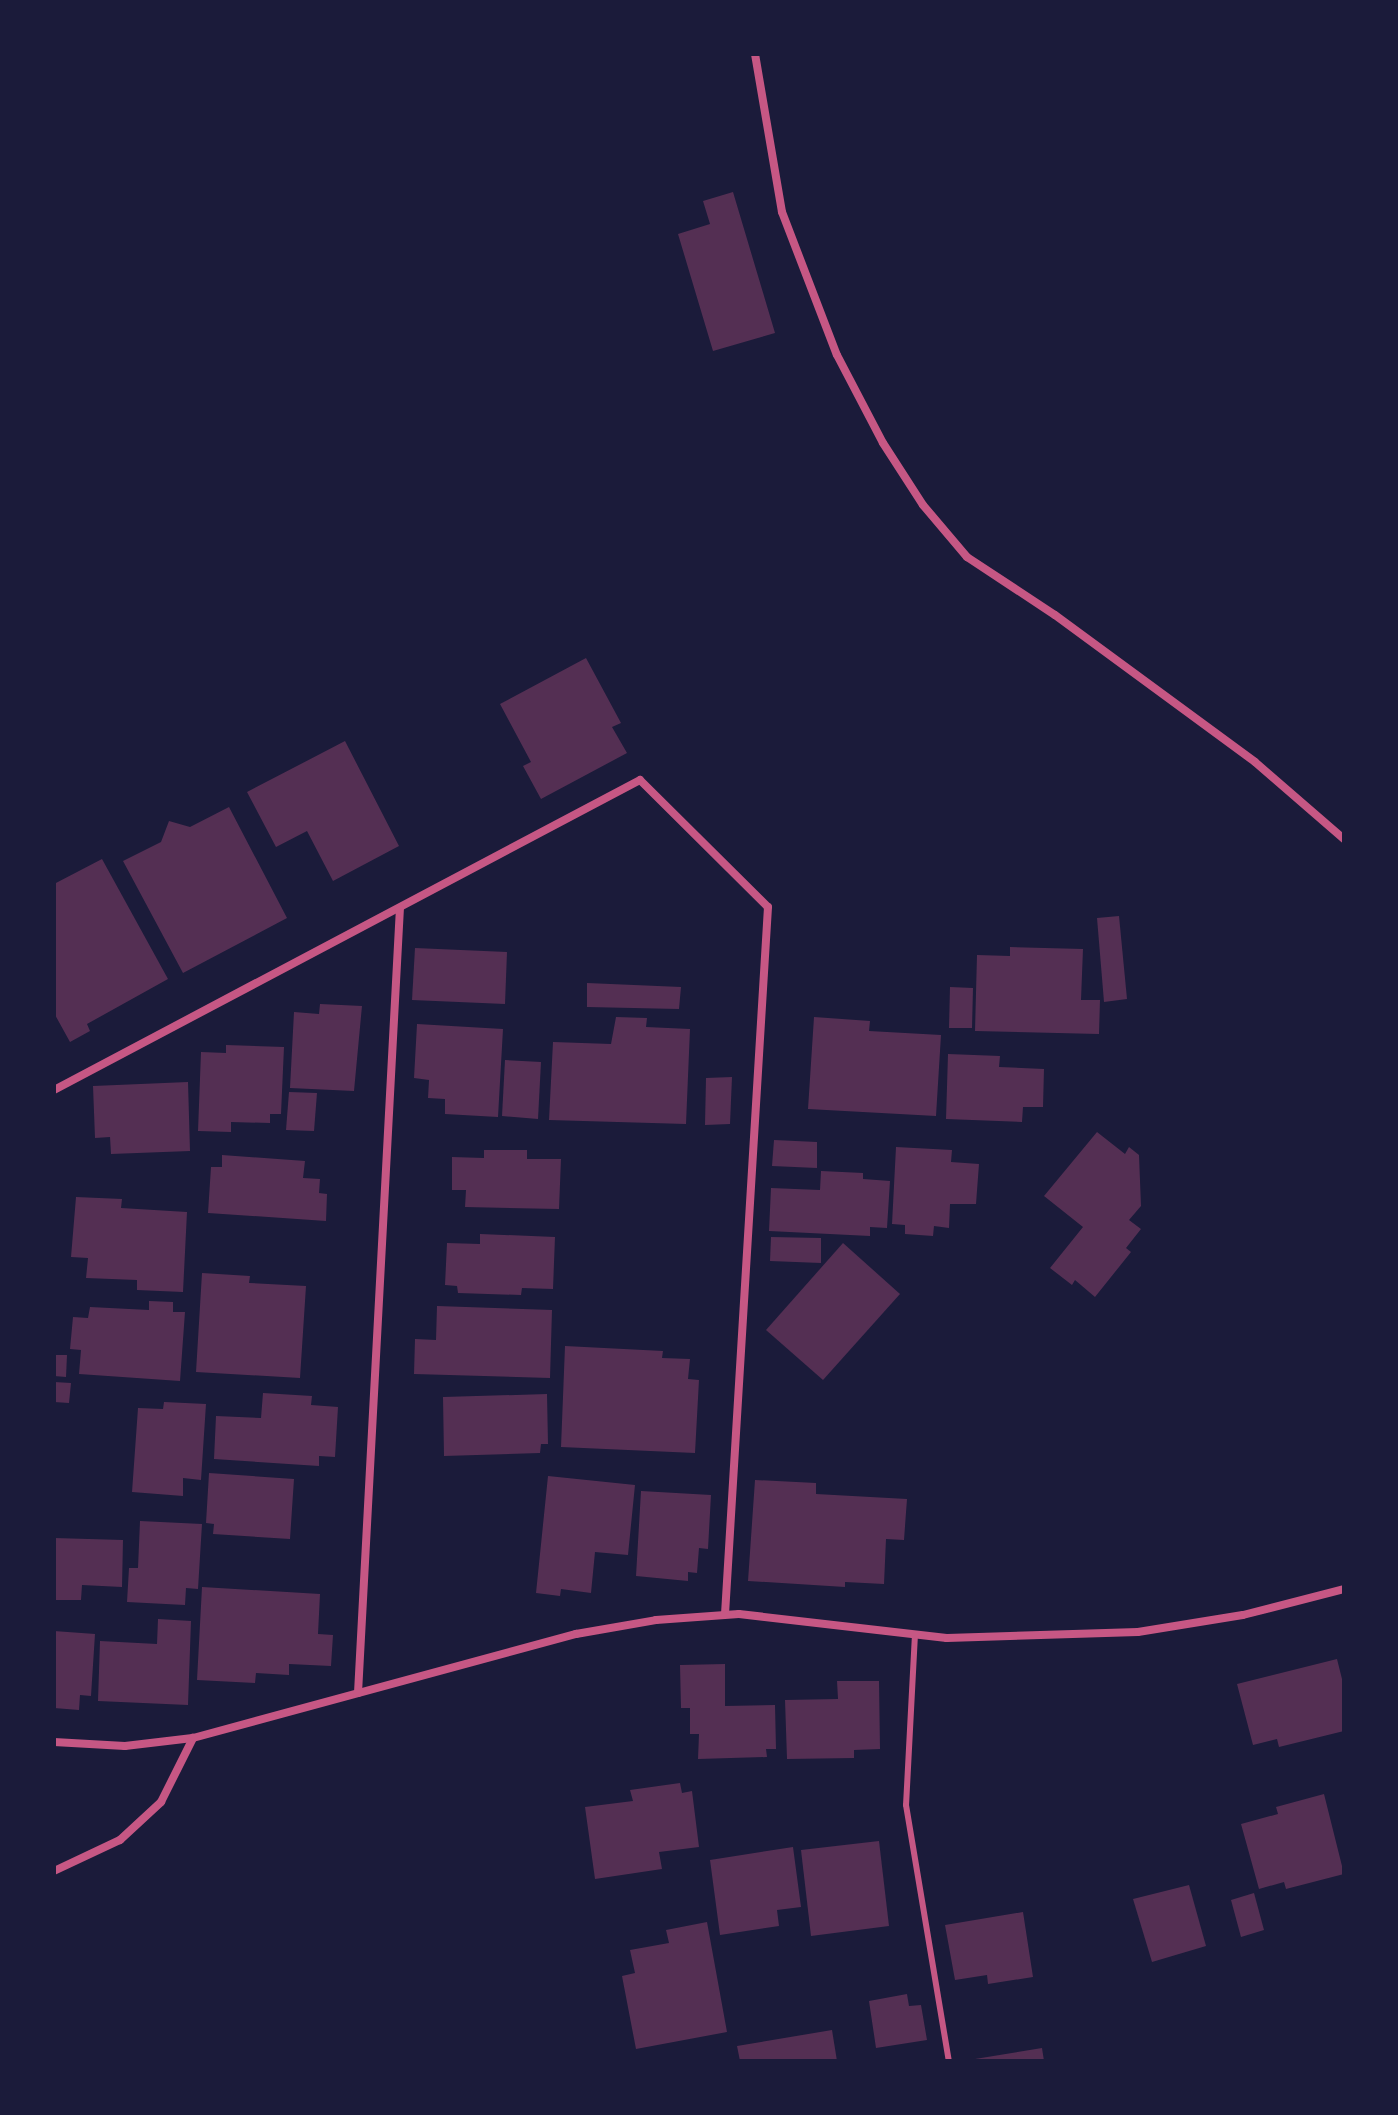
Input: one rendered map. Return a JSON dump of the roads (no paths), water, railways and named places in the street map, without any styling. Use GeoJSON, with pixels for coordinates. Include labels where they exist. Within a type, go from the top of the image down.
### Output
{"type":"FeatureCollection","features":[{"type":"Feature","properties":{"kind":"street"},"geometry":{"type":"LineString","coordinates":[[755,54],[782,212],[837,355],[883,443],[923,505],[967,557],[1055,615],[1255,762],[1344,839]]}},
{"type":"Feature","properties":{"kind":"street"},"geometry":{"type":"LineString","coordinates":[[54,1090],[640,780],[768,907],[725,1614]]}},
{"type":"Feature","properties":{"kind":"street"},"geometry":{"type":"LineString","coordinates":[[358,1693],[400,908]]}},
{"type":"Feature","properties":{"kind":"street"},"geometry":{"type":"LineString","coordinates":[[54,1742],[125,1746],[193,1738],[576,1634],[656,1620],[725,1614],[974,1638],[1138,1632],[1243,1615],[1344,1589]]}},
{"type":"Feature","properties":{"kind":"street"},"geometry":{"type":"LineString","coordinates":[[54,1871],[120,1840],[161,1802],[193,1738]]}},
{"type":"Feature","properties":{"kind":"lane"},"geometry":{"type":"LineString","coordinates":[[915,1634],[906,1805],[949,2061]]}}]}
